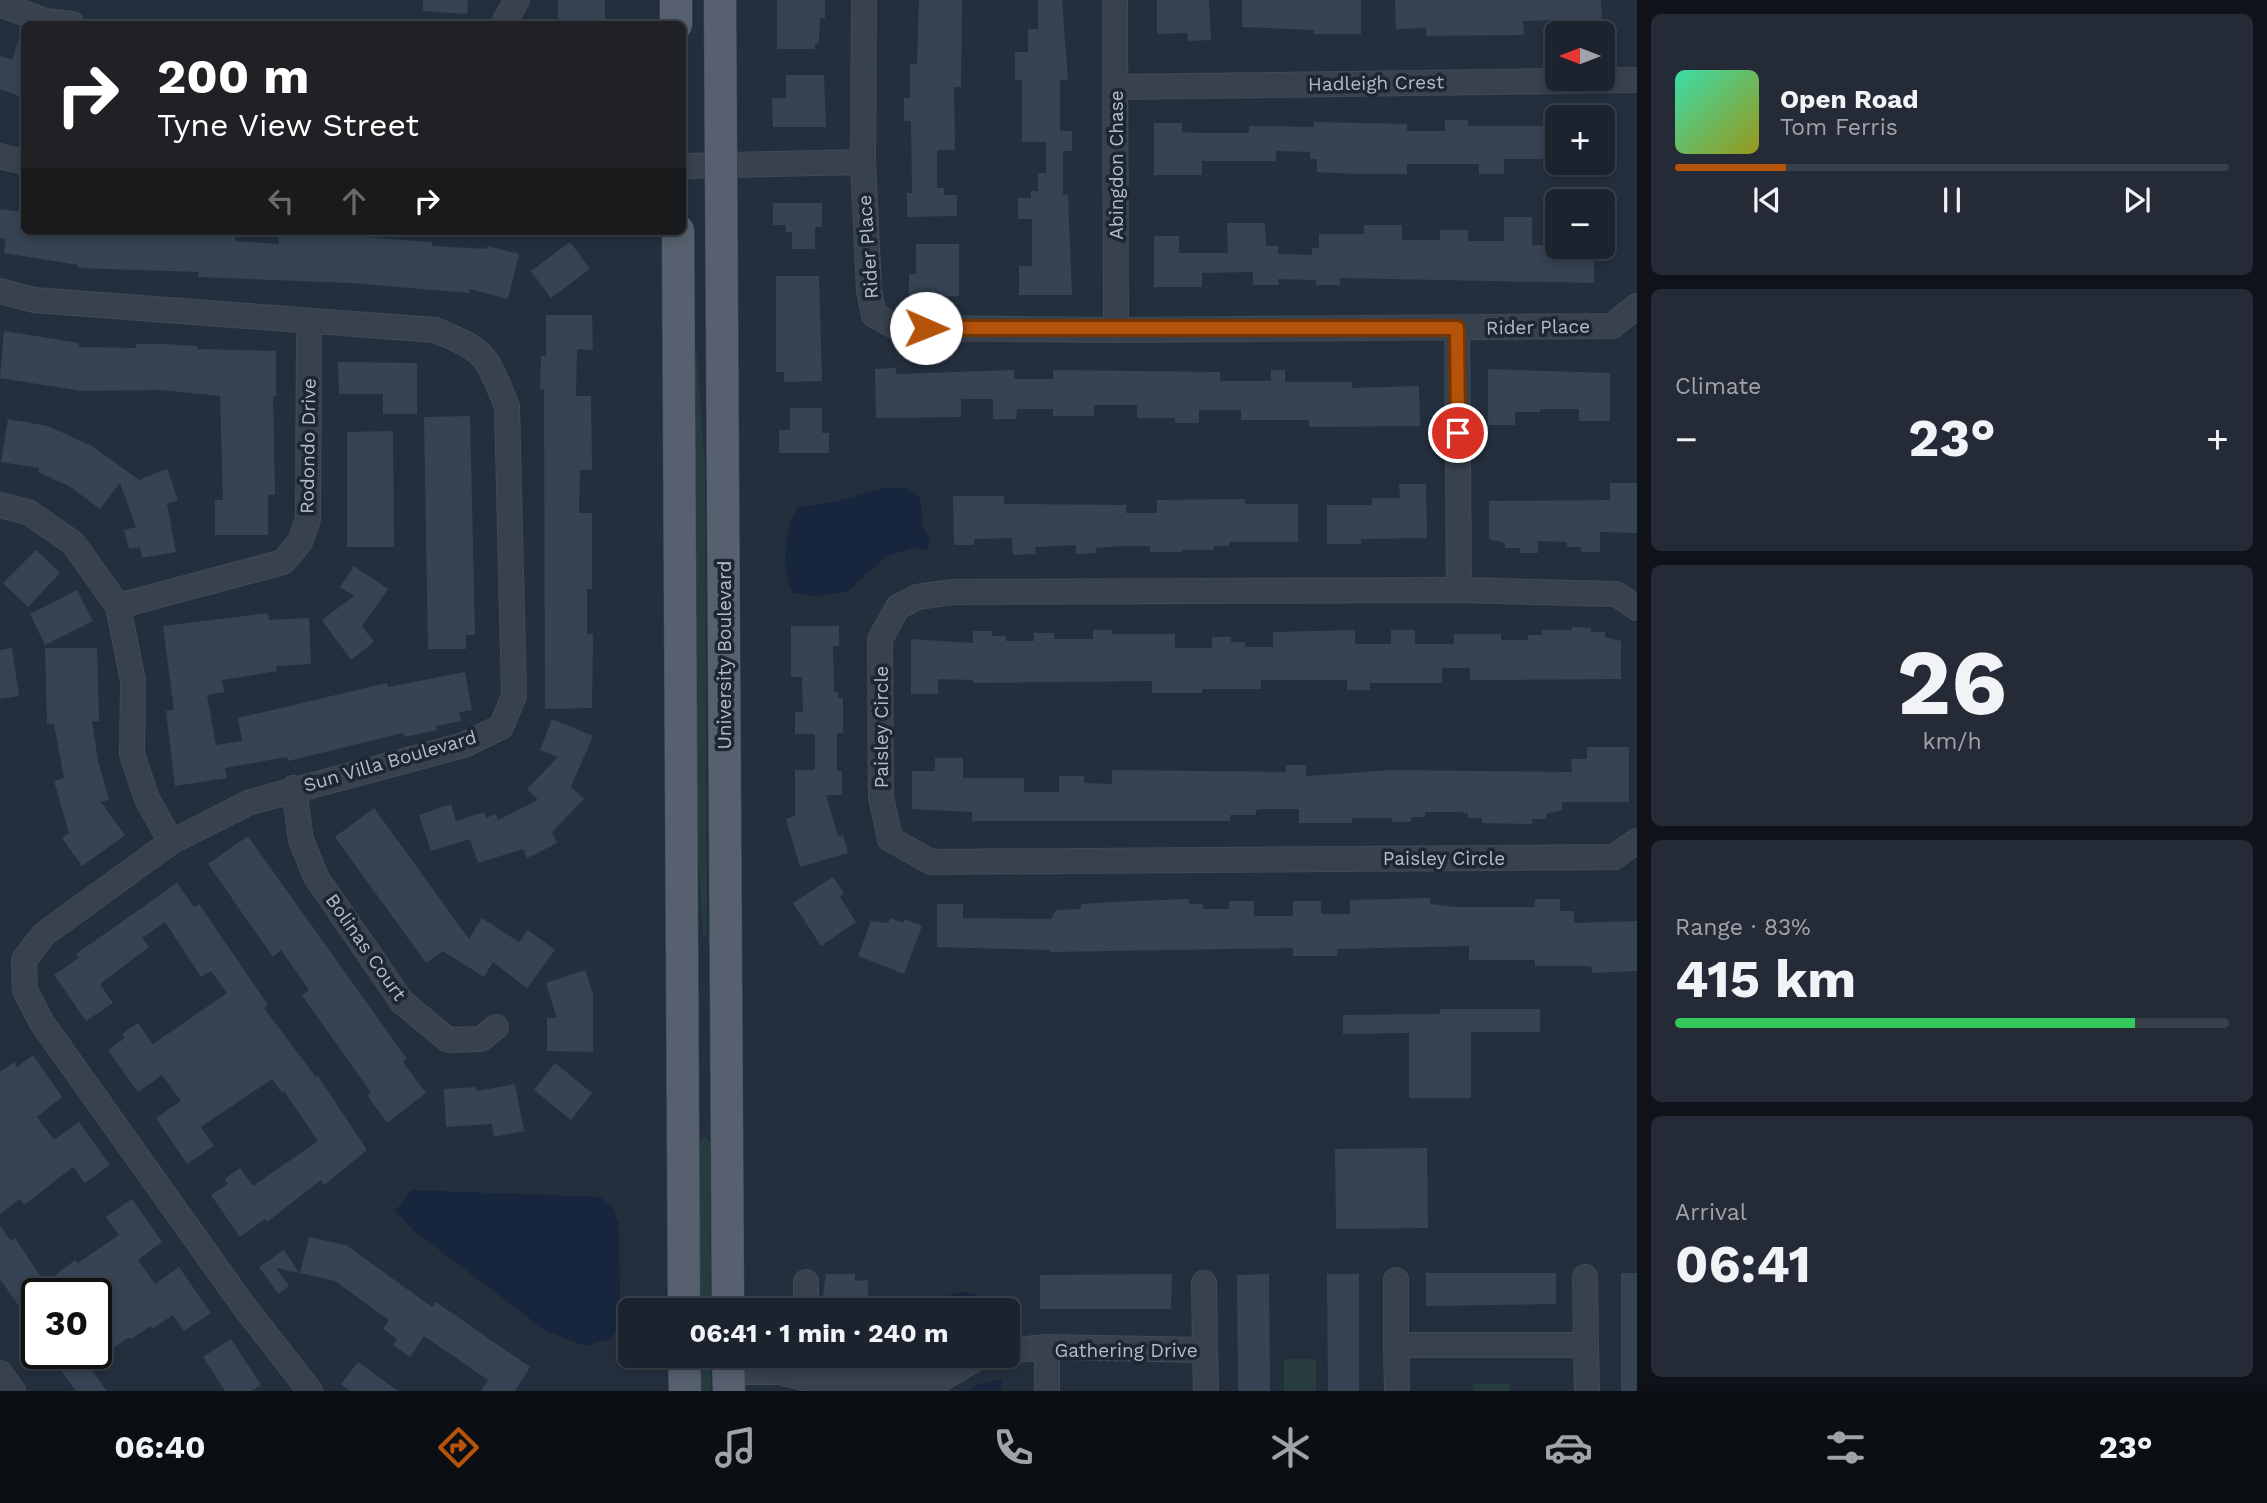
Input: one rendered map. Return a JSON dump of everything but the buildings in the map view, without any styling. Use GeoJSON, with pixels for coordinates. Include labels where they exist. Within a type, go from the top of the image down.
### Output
{"type":"FeatureCollection","features":[{"type":"Feature","properties":{"kind":"main road"},"geometry":{"type":"LineString","coordinates":[[676,0],[676,21]]}},
{"type":"Feature","properties":{"kind":"main road","name":"University Boulevard"},"geometry":{"type":"LineString","coordinates":[[720,0],[728,1298]]}},
{"type":"Feature","properties":{"kind":"main road"},"geometry":{"type":"LineString","coordinates":[[678,235],[684,1298]]}},
{"type":"Feature","properties":{"kind":"main road"},"geometry":{"type":"LineString","coordinates":[[682,864],[697,1074],[710,1092],[727,1096]]}},
{"type":"Feature","properties":{"kind":"main road"},"geometry":{"type":"LineString","coordinates":[[684,1368],[685,1391]]}},
{"type":"Feature","properties":{"kind":"street"},"geometry":{"type":"LineString","coordinates":[[505,21],[517,0]]}},
{"type":"Feature","properties":{"kind":"street"},"geometry":{"type":"LineString","coordinates":[[686,166],[863,162],[864,0]]}},
{"type":"Feature","properties":{"kind":"street","name":"Abingdon Chase"},"geometry":{"type":"LineString","coordinates":[[1115,0],[1116,330]]}},
{"type":"Feature","properties":{"kind":"street"},"geometry":{"type":"LineString","coordinates":[[0,4],[45,21]]}},
{"type":"Feature","properties":{"kind":"street","name":"Hadleigh Crest"},"geometry":{"type":"LineString","coordinates":[[1116,87],[1637,79]]}},
{"type":"Feature","properties":{"kind":"street"},"geometry":{"type":"LineString","coordinates":[[0,156],[21,161]]}},
{"type":"Feature","properties":{"kind":"street","name":"Rider Place"},"geometry":{"type":"LineString","coordinates":[[863,162],[869,291],[874,315],[898,328],[1116,330],[1612,326],[1637,306]]}},
{"type":"Feature","properties":{"kind":"street","name":"Sun Villa Boulevard"},"geometry":{"type":"LineString","coordinates":[[0,291],[34,300],[435,330],[475,346],[489,363],[507,406],[514,696],[501,727],[464,745],[250,802],[172,842],[44,934],[24,960],[25,990],[42,1023],[243,1305],[310,1391]]}},
{"type":"Feature","properties":{"kind":"street","name":"Rodondo Drive"},"geometry":{"type":"LineString","coordinates":[[118,606],[283,562],[300,542],[308,519],[309,321]]}},
{"type":"Feature","properties":{"kind":"street"},"geometry":{"type":"LineString","coordinates":[[1457,328],[1459,590]]}},
{"type":"Feature","properties":{"kind":"street"},"geometry":{"type":"LineString","coordinates":[[0,505],[28,512],[73,543],[118,606],[133,681],[132,754],[147,799],[172,842]]}},
{"type":"Feature","properties":{"kind":"street","name":"Paisley Circle"},"geometry":{"type":"LineString","coordinates":[[1637,608],[1616,594],[1459,590],[953,592],[917,597],[898,607],[880,639],[881,797],[890,839],[931,862],[1614,857],[1637,841]]}},
{"type":"Feature","properties":{"kind":"street","name":"Bolinas Court"},"geometry":{"type":"LineString","coordinates":[[294,789],[301,840],[316,877],[402,1002],[448,1040],[481,1039],[496,1027]]}},
{"type":"Feature","properties":{"kind":"street"},"geometry":{"type":"LineString","coordinates":[[1585,1277],[1587,1391]]}},
{"type":"Feature","properties":{"kind":"street"},"geometry":{"type":"LineString","coordinates":[[1396,1280],[1396,1391]]}},
{"type":"Feature","properties":{"kind":"street"},"geometry":{"type":"LineString","coordinates":[[806,1282],[806,1298]]}},
{"type":"Feature","properties":{"kind":"street"},"geometry":{"type":"LineString","coordinates":[[1205,1283],[1205,1350]]}},
{"type":"Feature","properties":{"kind":"street"},"geometry":{"type":"LineString","coordinates":[[1396,1345],[1586,1345]]}},
{"type":"Feature","properties":{"kind":"street"},"geometry":{"type":"LineString","coordinates":[[1020,1350],[1046,1347]]}},
{"type":"Feature","properties":{"kind":"street","name":"Gathering Drive"},"geometry":{"type":"LineString","coordinates":[[1047,1391],[1046,1347],[1205,1350],[1206,1391]]}},
{"type":"Feature","properties":{"kind":"street"},"geometry":{"type":"LineString","coordinates":[[779,1372],[786,1368]]}},
{"type":"Feature","properties":{"kind":"street"},"geometry":{"type":"LineString","coordinates":[[729,1373],[779,1372],[819,1382],[938,1381],[960,1368]]}},
{"type":"Feature","properties":{"kind":"street"},"geometry":{"type":"LineString","coordinates":[[0,1373],[13,1391]]}},
{"type":"Feature","properties":{"kind":"green space"},"geometry":{"type":"Polygon","coordinates":[[[694,356],[697,356],[705,467],[707,935],[703,935],[696,824],[694,356]]]}},
{"type":"Feature","properties":{"kind":"green space"},"geometry":{"type":"Polygon","coordinates":[[[706,1137],[710,1142],[711,1298],[700,1298],[701,1138],[706,1137]]]}},
{"type":"Feature","properties":{"kind":"green space"},"geometry":{"type":"Polygon","coordinates":[[[1284,1359],[1316,1359],[1316,1391],[1284,1391],[1284,1359]]]}},
{"type":"Feature","properties":{"kind":"green space"},"geometry":{"type":"Polygon","coordinates":[[[700,1368],[711,1368],[711,1391],[701,1391],[700,1368]]]}},
{"type":"Feature","properties":{"kind":"green space"},"geometry":{"type":"Polygon","coordinates":[[[1473,1384],[1510,1384],[1510,1391],[1473,1391],[1473,1384]]]}},
{"type":"Feature","properties":{"kind":"water"},"geometry":{"type":"Polygon","coordinates":[[[885,488],[906,488],[920,498],[923,528],[930,538],[928,550],[912,548],[885,557],[847,592],[814,596],[793,593],[787,573],[786,550],[789,527],[797,507],[829,503],[885,488]]]}},
{"type":"Feature","properties":{"kind":"water"},"geometry":{"type":"Polygon","coordinates":[[[412,1190],[600,1197],[613,1207],[619,1224],[618,1325],[611,1339],[585,1346],[546,1331],[413,1230],[395,1211],[412,1190]]]}},
{"type":"Feature","properties":{"kind":"water"},"geometry":{"type":"Polygon","coordinates":[[[963,1292],[988,1298],[950,1298],[951,1294],[963,1292]]]}},
{"type":"Feature","properties":{"kind":"water"},"geometry":{"type":"Polygon","coordinates":[[[1000,1379],[1003,1382],[1001,1391],[967,1391],[975,1385],[1000,1379]]]}},
{"type":"Feature","properties":{"kind":"route"},"geometry":{"type":"LineString","coordinates":[[926,328],[1457,328],[1458,433]]}}]}
